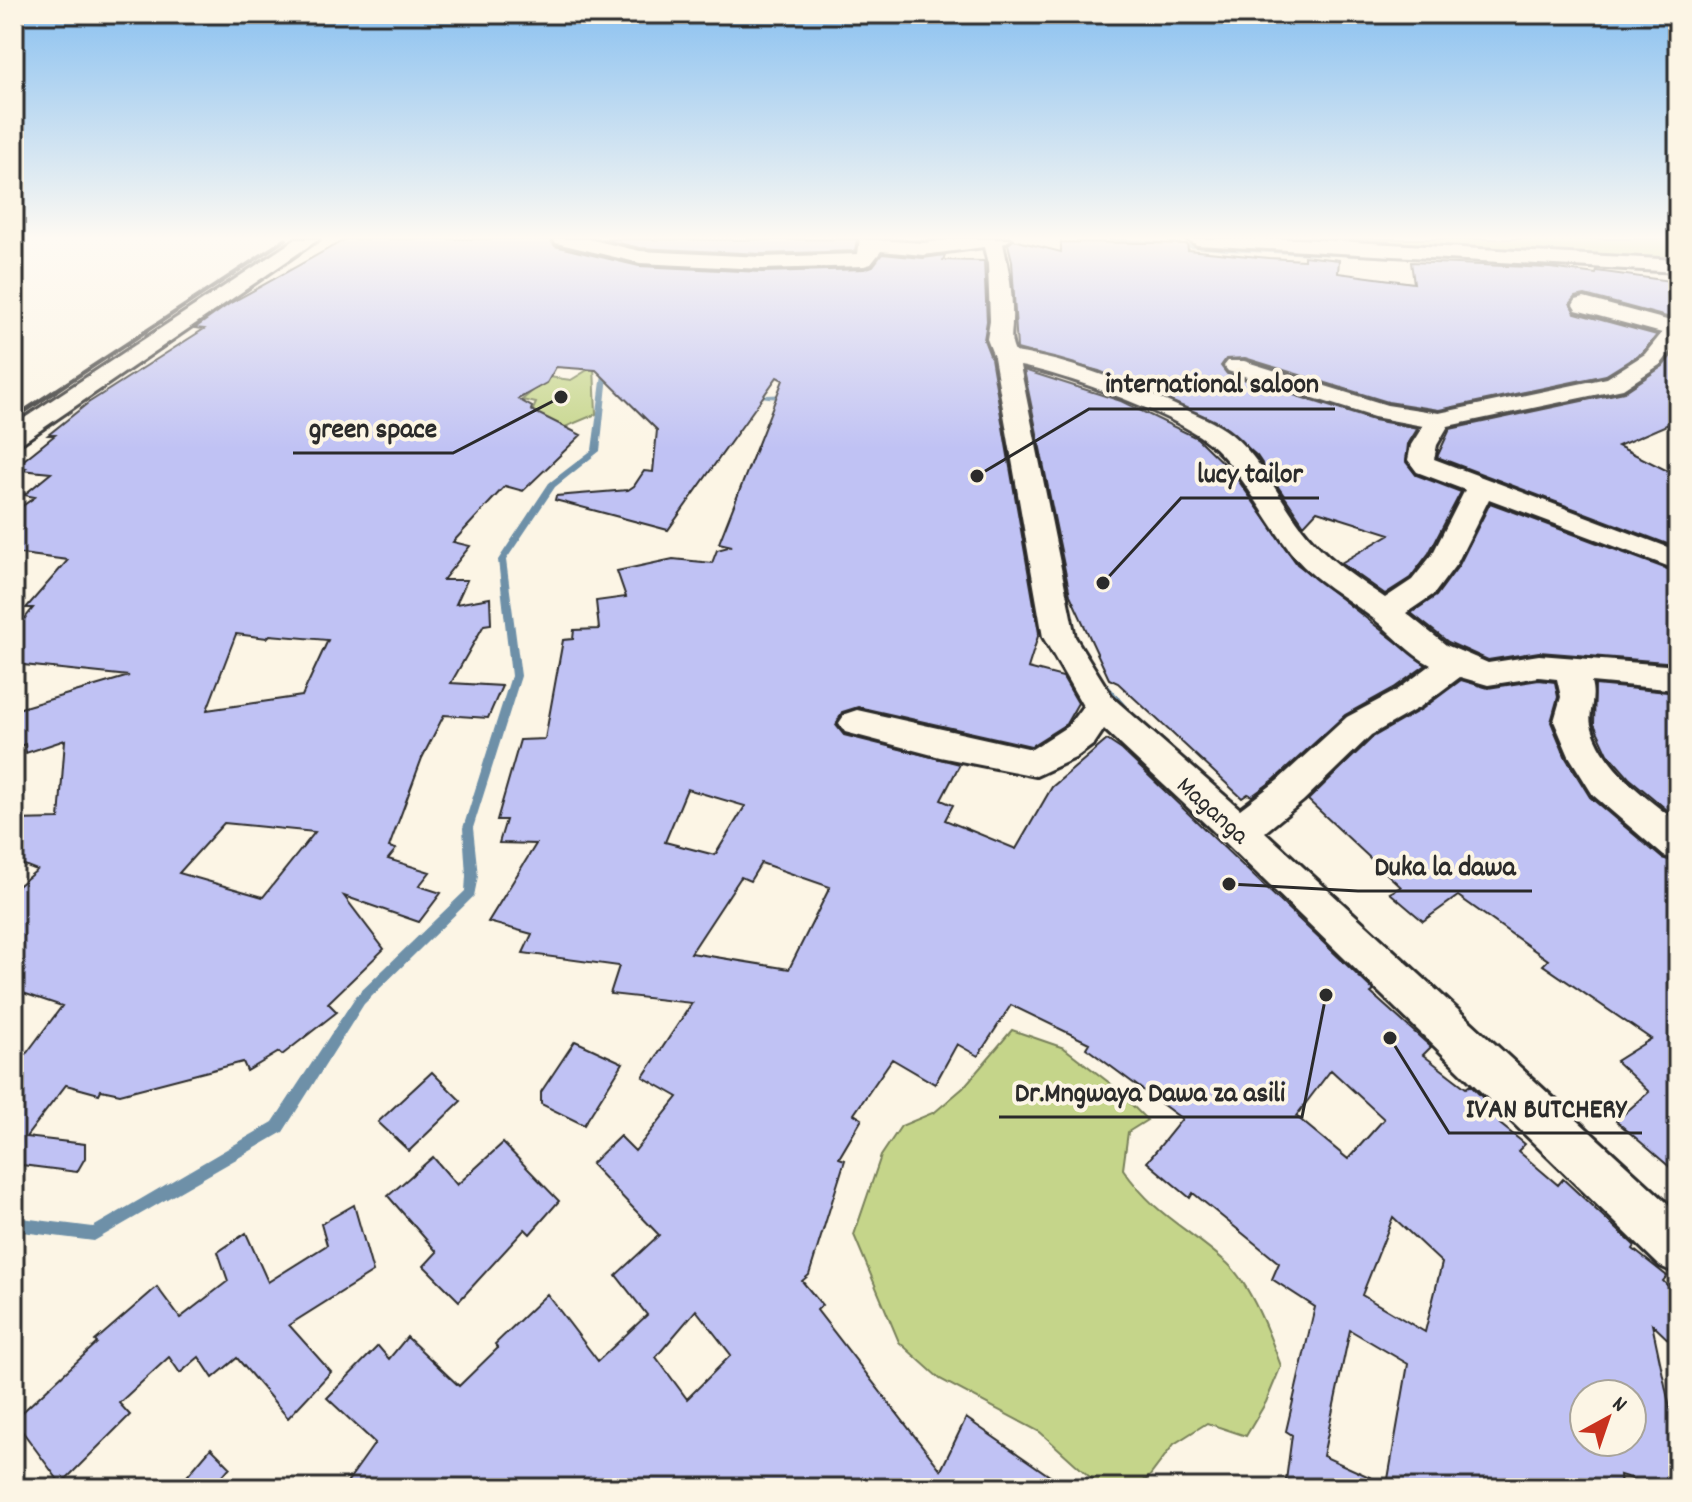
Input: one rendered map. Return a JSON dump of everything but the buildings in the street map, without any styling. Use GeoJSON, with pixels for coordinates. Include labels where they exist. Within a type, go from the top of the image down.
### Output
{"type":"FeatureCollection","features":[{"type":"Feature","properties":{"kind":"street"},"geometry":{"type":"LineString","coordinates":[[14,437],[205,309]]}},
{"type":"Feature","properties":{"kind":"street","name":"Maganga"},"geometry":{"type":"LineString","coordinates":[[1000,309],[998,339],[1006,357],[1059,637],[1101,707],[1239,831],[1678,1248]]}},
{"type":"Feature","properties":{"kind":"street"},"geometry":{"type":"LineString","coordinates":[[1236,366],[1383,412],[1439,421],[1614,384],[1653,359],[1677,330],[1599,309]]}},
{"type":"Feature","properties":{"kind":"street"},"geometry":{"type":"LineString","coordinates":[[1006,357],[1068,370],[1120,389],[1194,423],[1222,440],[1244,464],[1302,547],[1344,585],[1385,612],[1434,653],[1455,664],[1488,674],[1539,666],[1678,678]]}},
{"type":"Feature","properties":{"kind":"street"},"geometry":{"type":"LineString","coordinates":[[1439,421],[1424,445],[1422,463],[1678,561]]}},
{"type":"Feature","properties":{"kind":"street"},"geometry":{"type":"LineString","coordinates":[[1385,612],[1423,587],[1446,557],[1481,487]]}},
{"type":"Feature","properties":{"kind":"street"},"geometry":{"type":"LineString","coordinates":[[1239,831],[1290,791],[1359,726],[1408,699],[1455,664]]}},
{"type":"Feature","properties":{"kind":"street"},"geometry":{"type":"LineString","coordinates":[[1571,668],[1578,697],[1572,721],[1582,747],[1606,785],[1678,845]]}},
{"type":"Feature","properties":{"kind":"street"},"geometry":{"type":"LineString","coordinates":[[857,723],[1036,763],[1081,735],[1101,707]]}},
{"type":"Feature","properties":{"kind":"green space"},"geometry":{"type":"Polygon","coordinates":[[[594,366],[596,414],[563,428],[531,414],[536,403],[522,400],[549,377],[571,380],[594,366]]]}},
{"type":"Feature","properties":{"kind":"green space"},"geometry":{"type":"Polygon","coordinates":[[[1012,1030],[1064,1048],[1111,1084],[1147,1120],[1128,1132],[1123,1169],[1159,1210],[1213,1251],[1236,1273],[1259,1312],[1281,1366],[1266,1402],[1246,1436],[1207,1423],[1174,1444],[1149,1477],[1135,1488],[1102,1488],[1040,1432],[940,1379],[899,1342],[854,1235],[881,1156],[901,1126],[935,1112],[963,1088],[1012,1030]]]}},
{"type":"Feature","properties":{"kind":"waterway"},"geometry":{"type":"LineString","coordinates":[[1027,429],[1032,416],[1026,368],[1040,365]]}},
{"type":"Feature","properties":{"kind":"waterway"},"geometry":{"type":"LineString","coordinates":[[14,1224],[94,1234],[278,1127],[360,1000],[470,893],[472,876],[468,828],[516,676],[502,560],[552,485],[596,451],[606,366]]}},
{"type":"Feature","properties":{"kind":"waterway"},"geometry":{"type":"LineString","coordinates":[[752,393],[767,397],[788,396]]}},
{"type":"Feature","properties":{"kind":"waterway"},"geometry":{"type":"LineString","coordinates":[[1429,699],[1456,682],[1475,675]]}},
{"type":"Feature","properties":{"kind":"waterway"},"geometry":{"type":"LineString","coordinates":[[1104,685],[1127,712]]}},
{"type":"Feature","properties":{"kind":"railway"},"geometry":{"type":"LineString","coordinates":[[52,393],[179,309]]}},
{"type":"Feature","properties":{"kind":"railway"},"geometry":{"type":"LineString","coordinates":[[14,418],[55,391]]}},
{"type":"Feature","properties":{"kind":"place","name":"green space"},"geometry":{"type":"Point","coordinates":[561,397]}},
{"type":"Feature","properties":{"kind":"place","name":"international saloon"},"geometry":{"type":"Point","coordinates":[977,476]}},
{"type":"Feature","properties":{"kind":"place","name":"lucy tailor"},"geometry":{"type":"Point","coordinates":[1103,583]}},
{"type":"Feature","properties":{"kind":"place","name":"Duka la dawa"},"geometry":{"type":"Point","coordinates":[1229,884]}},
{"type":"Feature","properties":{"kind":"place","name":"Dr.Mngwaya Dawa za asili"},"geometry":{"type":"Point","coordinates":[1326,995]}},
{"type":"Feature","properties":{"kind":"place","name":"IVAN BUTCHERY"},"geometry":{"type":"Point","coordinates":[1390,1038]}}]}
